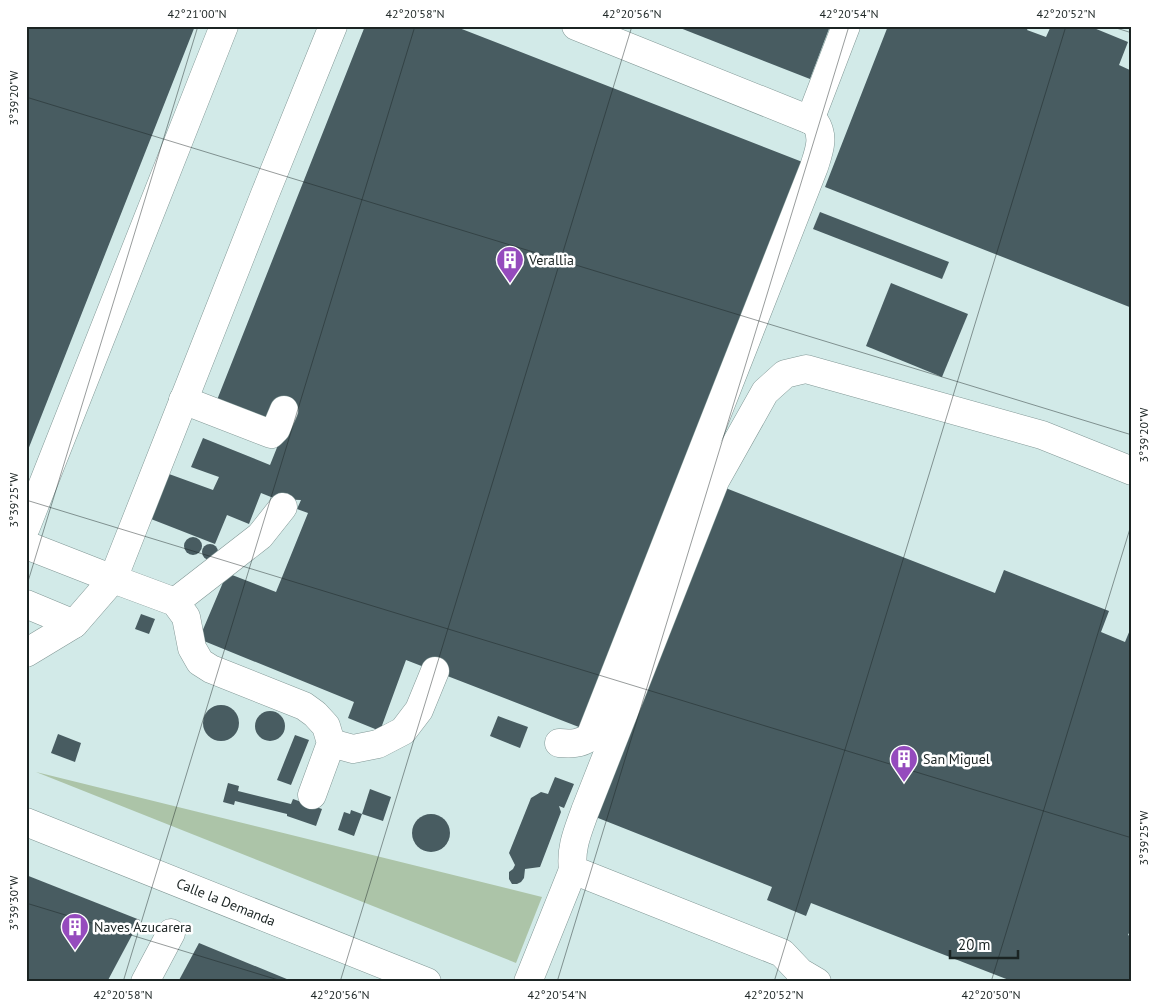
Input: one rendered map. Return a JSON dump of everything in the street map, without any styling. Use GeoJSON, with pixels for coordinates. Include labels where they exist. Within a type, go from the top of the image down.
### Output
{"type":"FeatureCollection","features":[{"type":"Feature","properties":{"kind":"street"},"geometry":{"type":"LineString","coordinates":[[26,527],[224,26]]}},
{"type":"Feature","properties":{"kind":"street"},"geometry":{"type":"LineString","coordinates":[[26,652],[74,624],[113,579],[333,26]]}},
{"type":"Feature","properties":{"kind":"street"},"geometry":{"type":"LineString","coordinates":[[559,743],[584,742],[590,737],[596,725],[814,167],[820,147],[821,131],[815,122],[576,26]]}},
{"type":"Feature","properties":{"kind":"street"},"geometry":{"type":"LineString","coordinates":[[810,120],[846,26]]}},
{"type":"Feature","properties":{"kind":"street"},"geometry":{"type":"LineString","coordinates":[[528,982],[573,870],[571,857],[573,845],[585,811],[714,481],[765,392],[785,374],[806,369],[1032,433],[1132,472]]}},
{"type":"Feature","properties":{"kind":"street"},"geometry":{"type":"LineString","coordinates":[[180,408],[271,434],[276,429],[284,410]]}},
{"type":"Feature","properties":{"kind":"street"},"geometry":{"type":"LineString","coordinates":[[180,408],[274,454]]}},
{"type":"Feature","properties":{"kind":"street"},"geometry":{"type":"LineString","coordinates":[[175,602],[260,536],[282,507]]}},
{"type":"Feature","properties":{"kind":"street"},"geometry":{"type":"LineString","coordinates":[[26,545],[175,602],[186,617],[192,648],[200,662],[211,669],[304,706],[315,714],[326,726],[331,743],[312,795]]}},
{"type":"Feature","properties":{"kind":"street"},"geometry":{"type":"LineString","coordinates":[[26,604],[74,624]]}},
{"type":"Feature","properties":{"kind":"street"},"geometry":{"type":"LineString","coordinates":[[331,743],[353,749],[378,744],[403,732],[419,710],[434,671]]}},
{"type":"Feature","properties":{"kind":"street","name":"Calle la Demanda"},"geometry":{"type":"LineString","coordinates":[[26,822],[426,982]]}},
{"type":"Feature","properties":{"kind":"street"},"geometry":{"type":"LineString","coordinates":[[573,870],[782,952],[800,972],[817,982]]}},
{"type":"Feature","properties":{"kind":"street"},"geometry":{"type":"LineString","coordinates":[[145,982],[171,933]]}},
{"type":"Feature","properties":{"kind":"green space"},"geometry":{"type":"Polygon","coordinates":[[[36,772],[542,897],[516,963],[36,772]]]}},
{"type":"Feature","properties":{"kind":"building"},"geometry":{"type":"Polygon","coordinates":[[[26,26],[195,26],[26,455],[26,26]]]}},
{"type":"Feature","properties":{"kind":"building","name":"Verallia"},"geometry":{"type":"Polygon","coordinates":[[[365,26],[454,26],[805,163],[584,729],[406,660],[380,731],[348,718],[354,702],[199,639],[227,573],[276,592],[308,513],[297,509],[301,500],[276,499],[261,493],[249,524],[227,515],[215,544],[151,519],[169,474],[213,490],[219,477],[191,467],[203,438],[270,465],[292,410],[268,424],[215,405],[365,26]]]}},
{"type":"Feature","properties":{"kind":"building"},"geometry":{"type":"Polygon","coordinates":[[[675,26],[830,26],[810,79],[675,26]]]}},
{"type":"Feature","properties":{"kind":"building"},"geometry":{"type":"Polygon","coordinates":[[[888,26],[1029,26],[1027,30],[1046,37],[1051,26],[1089,26],[1128,42],[1119,65],[1132,71],[1132,308],[825,187],[888,26]]]}},
{"type":"Feature","properties":{"kind":"building"},"geometry":{"type":"Polygon","coordinates":[[[820,212],[949,262],[942,279],[813,229],[820,212]]]}},
{"type":"Feature","properties":{"kind":"building"},"geometry":{"type":"Polygon","coordinates":[[[891,283],[968,314],[942,377],[866,346],[891,283]]]}},
{"type":"Feature","properties":{"kind":"building","name":"San Miguel"},"geometry":{"type":"Polygon","coordinates":[[[723,487],[995,593],[1004,570],[1109,611],[1101,632],[1125,642],[1132,625],[1132,927],[1128,935],[1132,937],[1132,982],[1014,982],[811,903],[806,916],[767,900],[772,887],[593,816],[723,487]]]}},
{"type":"Feature","properties":{"kind":"building"},"geometry":{"type":"Polygon","coordinates":[[[193,537],[199,540],[202,546],[199,552],[193,555],[187,552],[184,546],[187,540],[193,537]]]}},
{"type":"Feature","properties":{"kind":"building"},"geometry":{"type":"Polygon","coordinates":[[[210,544],[218,552],[210,560],[202,552],[210,544]]]}},
{"type":"Feature","properties":{"kind":"building"},"geometry":{"type":"Polygon","coordinates":[[[141,614],[155,619],[149,634],[135,629],[141,614]]]}},
{"type":"Feature","properties":{"kind":"building"},"geometry":{"type":"Polygon","coordinates":[[[221,705],[228,706],[234,710],[238,716],[238,730],[234,736],[228,740],[221,741],[214,740],[208,736],[204,730],[203,723],[204,716],[208,710],[214,706],[221,705]]]}},
{"type":"Feature","properties":{"kind":"building"},"geometry":{"type":"Polygon","coordinates":[[[270,711],[280,716],[285,726],[280,736],[270,741],[260,736],[255,726],[260,716],[270,711]]]}},
{"type":"Feature","properties":{"kind":"building"},"geometry":{"type":"Polygon","coordinates":[[[498,716],[528,727],[520,748],[490,736],[498,716]]]}},
{"type":"Feature","properties":{"kind":"building"},"geometry":{"type":"Polygon","coordinates":[[[58,734],[81,743],[75,762],[51,753],[58,734]]]}},
{"type":"Feature","properties":{"kind":"building"},"geometry":{"type":"Polygon","coordinates":[[[295,735],[309,740],[291,785],[277,780],[295,735]]]}},
{"type":"Feature","properties":{"kind":"building"},"geometry":{"type":"Polygon","coordinates":[[[555,777],[574,784],[564,808],[559,806],[561,812],[540,867],[525,869],[524,878],[521,882],[512,884],[509,879],[509,872],[515,865],[509,853],[531,798],[541,792],[548,794],[555,777]]]}},
{"type":"Feature","properties":{"kind":"building"},"geometry":{"type":"Polygon","coordinates":[[[228,783],[239,786],[238,791],[291,804],[293,799],[322,809],[316,826],[287,816],[287,814],[235,801],[234,805],[223,802],[228,783]]]}},
{"type":"Feature","properties":{"kind":"building"},"geometry":{"type":"Polygon","coordinates":[[[370,789],[391,797],[383,821],[362,814],[370,789]]]}},
{"type":"Feature","properties":{"kind":"building"},"geometry":{"type":"Polygon","coordinates":[[[351,810],[362,814],[354,836],[338,830],[344,812],[350,814],[351,810]]]}},
{"type":"Feature","properties":{"kind":"building"},"geometry":{"type":"Polygon","coordinates":[[[431,814],[445,819],[450,833],[445,847],[431,852],[417,847],[412,833],[417,819],[431,814]]]}},
{"type":"Feature","properties":{"kind":"building","name":"Naves Azucarera"},"geometry":{"type":"Polygon","coordinates":[[[26,875],[140,920],[107,982],[26,982],[26,875]]]}},
{"type":"Feature","properties":{"kind":"building","name":"Naves Azucarera"},"geometry":{"type":"Polygon","coordinates":[[[199,943],[294,982],[178,982],[199,943]]]}},
{"type":"Feature","properties":{"kind":"place","name":"Verallia"},"geometry":{"type":"Point","coordinates":[510,284]}},
{"type":"Feature","properties":{"kind":"place","name":"San Miguel"},"geometry":{"type":"Point","coordinates":[904,783]}},
{"type":"Feature","properties":{"kind":"place","name":"Naves Azucarera"},"geometry":{"type":"Point","coordinates":[75,951]}}]}
